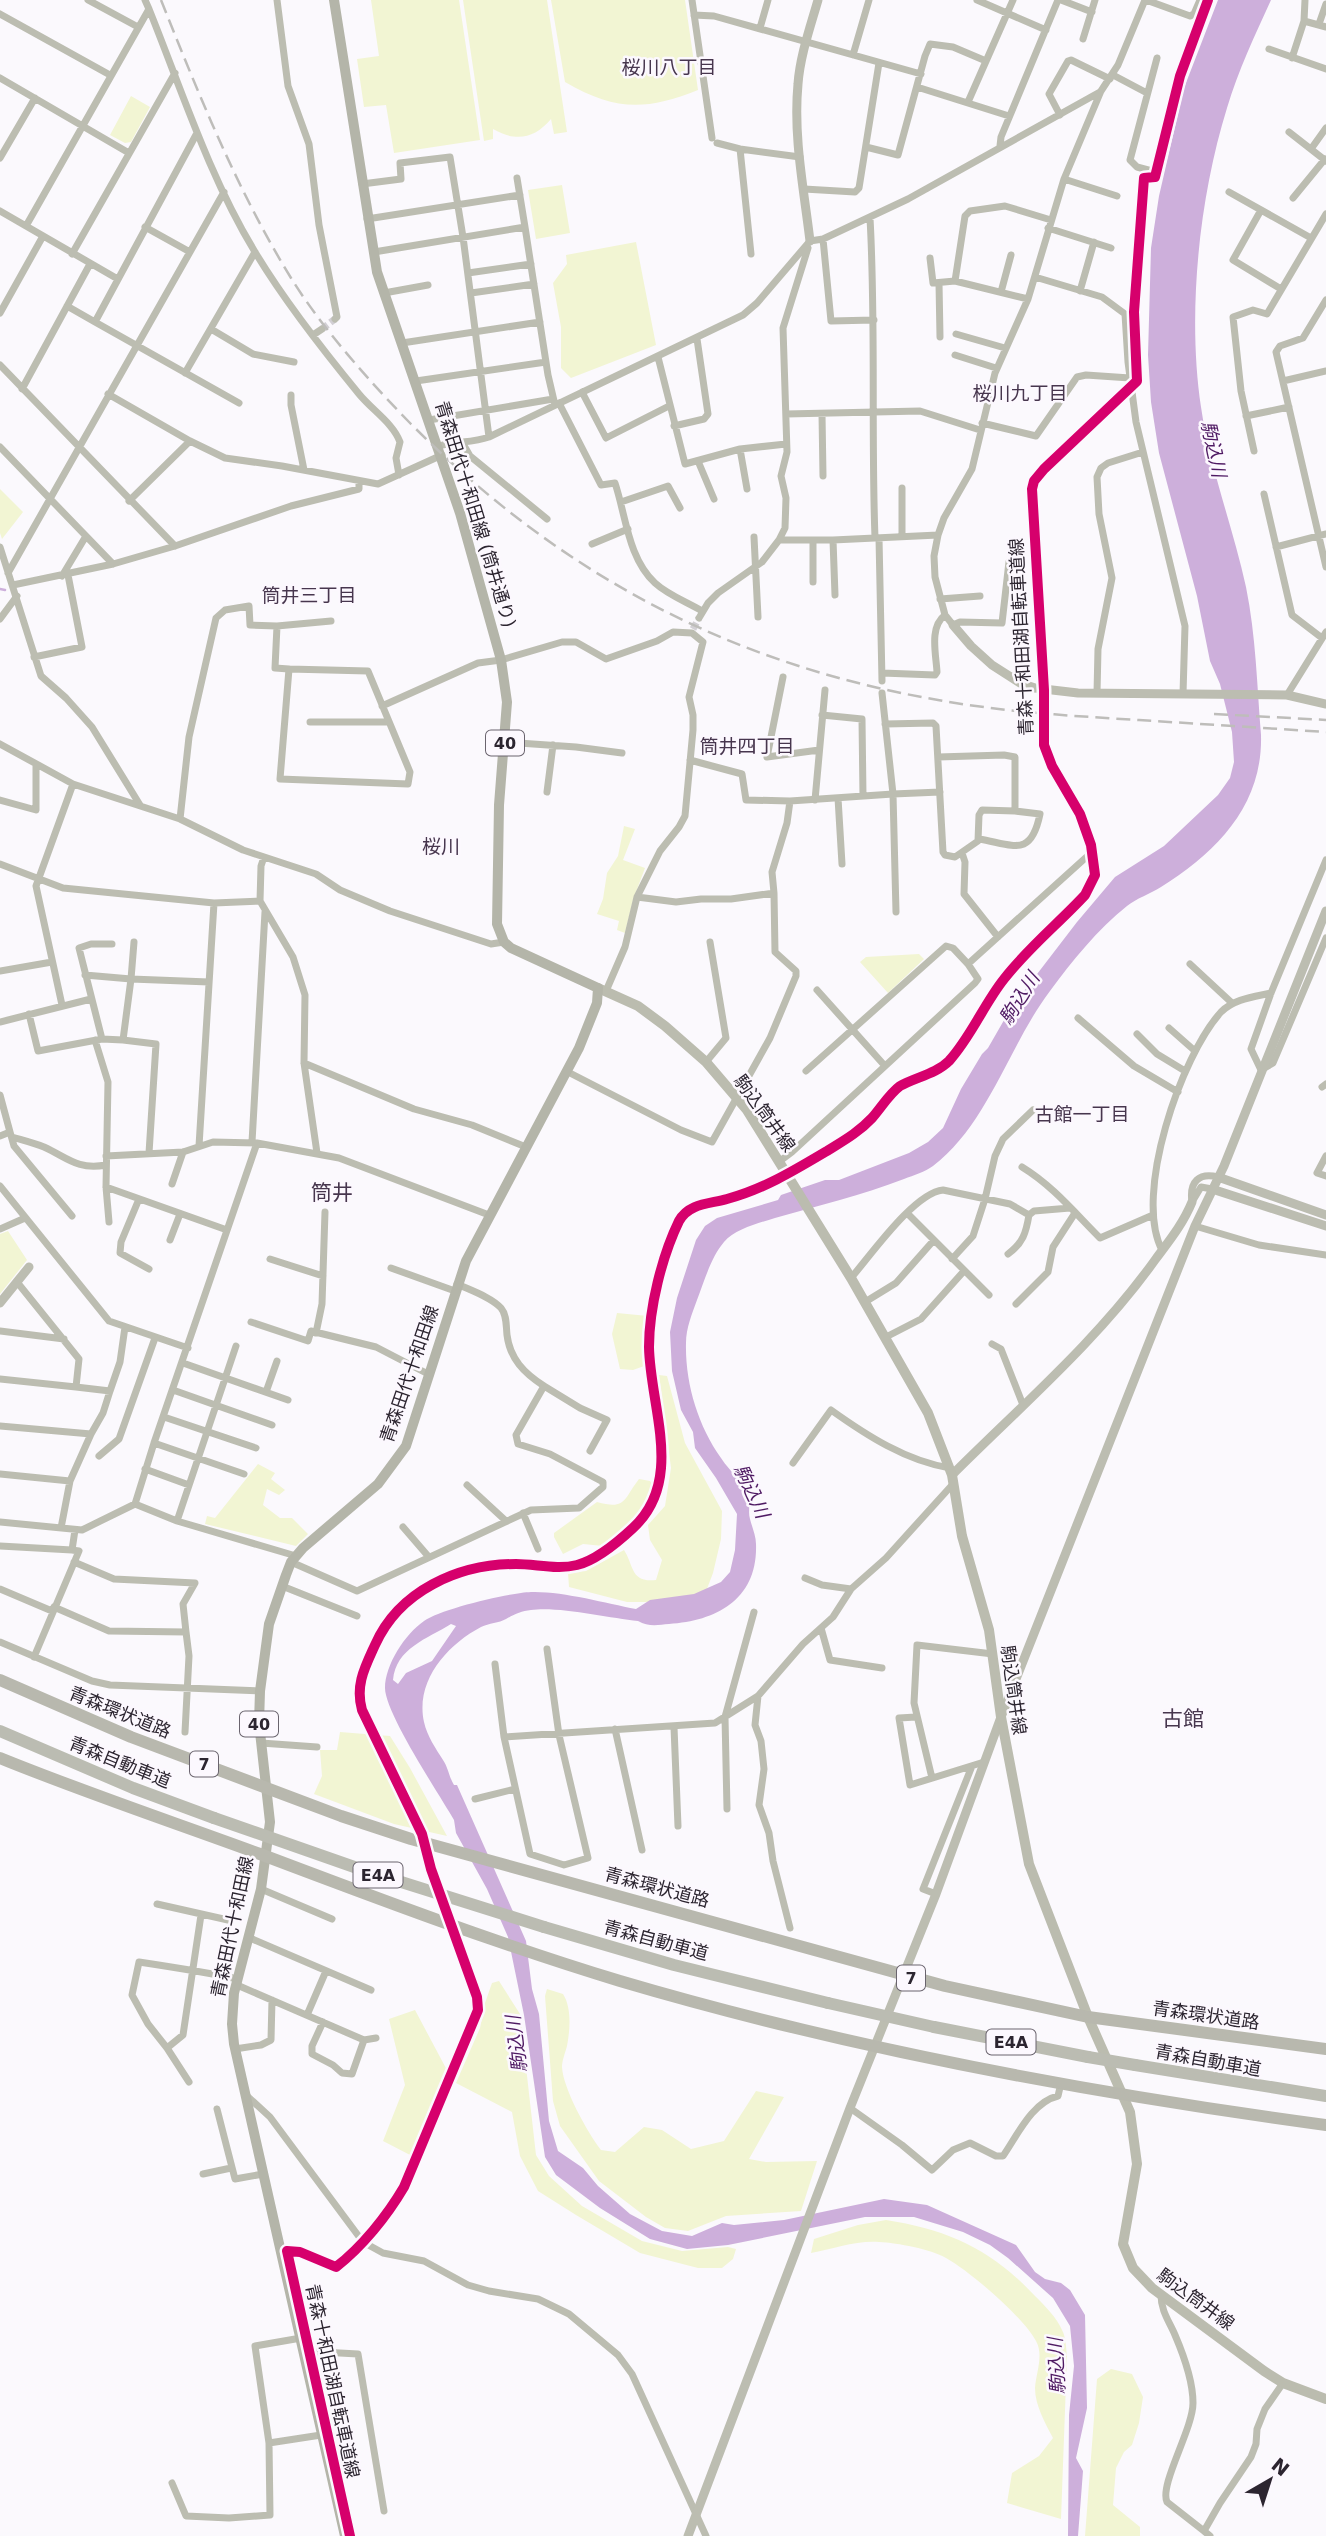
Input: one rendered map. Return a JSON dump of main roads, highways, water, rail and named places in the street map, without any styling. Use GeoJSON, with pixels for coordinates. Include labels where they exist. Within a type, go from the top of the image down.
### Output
{"type":"FeatureCollection","features":[{"type":"Feature","properties":{"kind":"highway","name":"青森環状道路"},"geometry":{"type":"LineString","coordinates":[[0,1680],[131,1737],[341,1816],[411,1839],[718,1922],[904,1976],[1088,2017],[1326,2049]]}},
{"type":"Feature","properties":{"kind":"highway","name":"青森自動車道"},"geometry":{"type":"LineString","coordinates":[[0,1731],[122,1783],[360,1870],[674,1965],[934,2027],[1088,2057],[1326,2096]]}},
{"type":"Feature","properties":{"kind":"highway"},"geometry":{"type":"LineString","coordinates":[[0,1758],[415,1913],[542,1956],[712,2006],[875,2046],[1061,2083],[1326,2125]]}},
{"type":"Feature","properties":{"kind":"main road","name":"青森田代十和田線 (筒井通り)"},"geometry":{"type":"LineString","coordinates":[[334,0],[367,219],[384,293],[462,520],[501,660],[507,702],[499,805],[497,923],[504,942],[519,952],[602,989]]}},
{"type":"Feature","properties":{"kind":"main road","name":"駒込筒井線"},"geometry":{"type":"LineString","coordinates":[[602,989],[638,1006],[652,1016],[706,1062],[737,1097],[757,1123],[790,1177],[924,1405],[952,1476],[962,1535],[983,1603],[1001,1717],[1031,1872],[1088,2017],[1123,2094],[1133,2130],[1137,2164],[1123,2244],[1128,2259],[1138,2275],[1161,2295],[1283,2383],[1326,2399]]}},
{"type":"Feature","properties":{"kind":"main road","name":"青森田代十和田線"},"geometry":{"type":"LineString","coordinates":[[345,2536],[234,2049],[232,2024],[237,1982],[261,1889],[270,1822],[261,1743],[260,1691],[269,1624],[294,1559],[364,1497],[391,1469],[406,1446],[466,1261],[590,1025],[602,989]]}},
{"type":"Feature","properties":{"kind":"water","name":"駒込川"},"geometry":{"type":"Polygon","coordinates":[[[1218,0],[1271,0],[1236,80],[1217,143],[1203,218],[1196,295],[1195,334],[1201,407],[1210,453],[1246,587],[1254,642],[1261,735],[1260,760],[1245,805],[1233,824],[1201,858],[1161,887],[1127,906],[1086,946],[1035,1012],[969,1129],[933,1166],[872,1190],[748,1227],[734,1233],[719,1248],[708,1270],[690,1321],[686,1337],[686,1358],[694,1404],[706,1432],[721,1458],[744,1488],[749,1500],[749,1517],[756,1541],[755,1563],[742,1593],[731,1604],[703,1618],[661,1625],[555,1610],[518,1613],[481,1627],[456,1644],[436,1666],[424,1692],[422,1707],[427,1732],[454,1785],[457,1785],[526,1941],[532,1989],[539,2014],[549,2121],[558,2151],[583,2168],[598,2186],[630,2214],[662,2231],[692,2236],[722,2223],[734,2225],[784,2220],[884,2199],[927,2205],[1016,2245],[1035,2272],[1045,2279],[1061,2283],[1070,2290],[1085,2315],[1087,2408],[1076,2458],[1083,2471],[1078,2536],[1068,2536],[1069,2415],[1074,2366],[1070,2326],[1053,2298],[990,2245],[963,2232],[914,2217],[865,2217],[728,2245],[687,2249],[650,2239],[600,2208],[556,2175],[545,2157],[524,2015],[508,1937],[487,1889],[456,1833],[454,1820],[394,1716],[385,1688],[392,1660],[410,1634],[433,1616],[459,1607],[520,1593],[543,1592],[636,1609],[650,1600],[694,1594],[721,1582],[730,1572],[735,1550],[737,1514],[695,1448],[693,1432],[681,1410],[672,1371],[670,1332],[677,1298],[696,1240],[705,1226],[717,1218],[778,1200],[781,1195],[825,1180],[839,1180],[909,1153],[928,1142],[943,1128],[961,1089],[1011,1008],[1077,922],[1115,877],[1164,846],[1218,795],[1230,778],[1234,762],[1232,732],[1220,684],[1210,661],[1197,596],[1159,453],[1151,402],[1148,355],[1151,248],[1159,196],[1184,88],[1218,0]],[[451,1624],[406,1652],[395,1669],[393,1680],[398,1684],[406,1673],[432,1661],[456,1626],[451,1624]]]}},
{"type":"Feature","properties":{"kind":"waterway"},"geometry":{"type":"LineString","coordinates":[[0,589],[5,590]]}},
{"type":"Feature","properties":{"kind":"tunnel"},"geometry":{"type":"LineString","coordinates":[[322,329],[335,319]]}},
{"type":"Feature","properties":{"kind":"tunnel"},"geometry":{"type":"LineString","coordinates":[[693,629],[699,618]]}},
{"type":"Feature","properties":{"kind":"railway"},"geometry":{"type":"LineString","coordinates":[[161,0],[205,107],[253,211],[291,278],[317,316],[394,407],[467,476],[526,525],[587,567],[652,604],[718,636],[788,663],[861,684],[938,700],[1013,711],[1326,732]]}},
{"type":"Feature","properties":{"kind":"railway"},"geometry":{"type":"LineString","coordinates":[[1214,714],[1326,720]]}},
{"type":"Feature","properties":{"kind":"district","name":"桜川八丁目"},"geometry":{"type":"Point","coordinates":[669,67]}},
{"type":"Feature","properties":{"kind":"district","name":"桜川九丁目"},"geometry":{"type":"Point","coordinates":[1020,393]}},
{"type":"Feature","properties":{"kind":"district","name":"筒井三丁目"},"geometry":{"type":"Point","coordinates":[309,595]}},
{"type":"Feature","properties":{"kind":"district","name":"筒井四丁目"},"geometry":{"type":"Point","coordinates":[747,746]}},
{"type":"Feature","properties":{"kind":"district","name":"桜川"},"geometry":{"type":"Point","coordinates":[441,846]}},
{"type":"Feature","properties":{"kind":"district","name":"古館一丁目"},"geometry":{"type":"Point","coordinates":[1082,1114]}},
{"type":"Feature","properties":{"kind":"district","name":"筒井"},"geometry":{"type":"Point","coordinates":[332,1193]}},
{"type":"Feature","properties":{"kind":"district","name":"古館"},"geometry":{"type":"Point","coordinates":[1183,1719]}}]}
